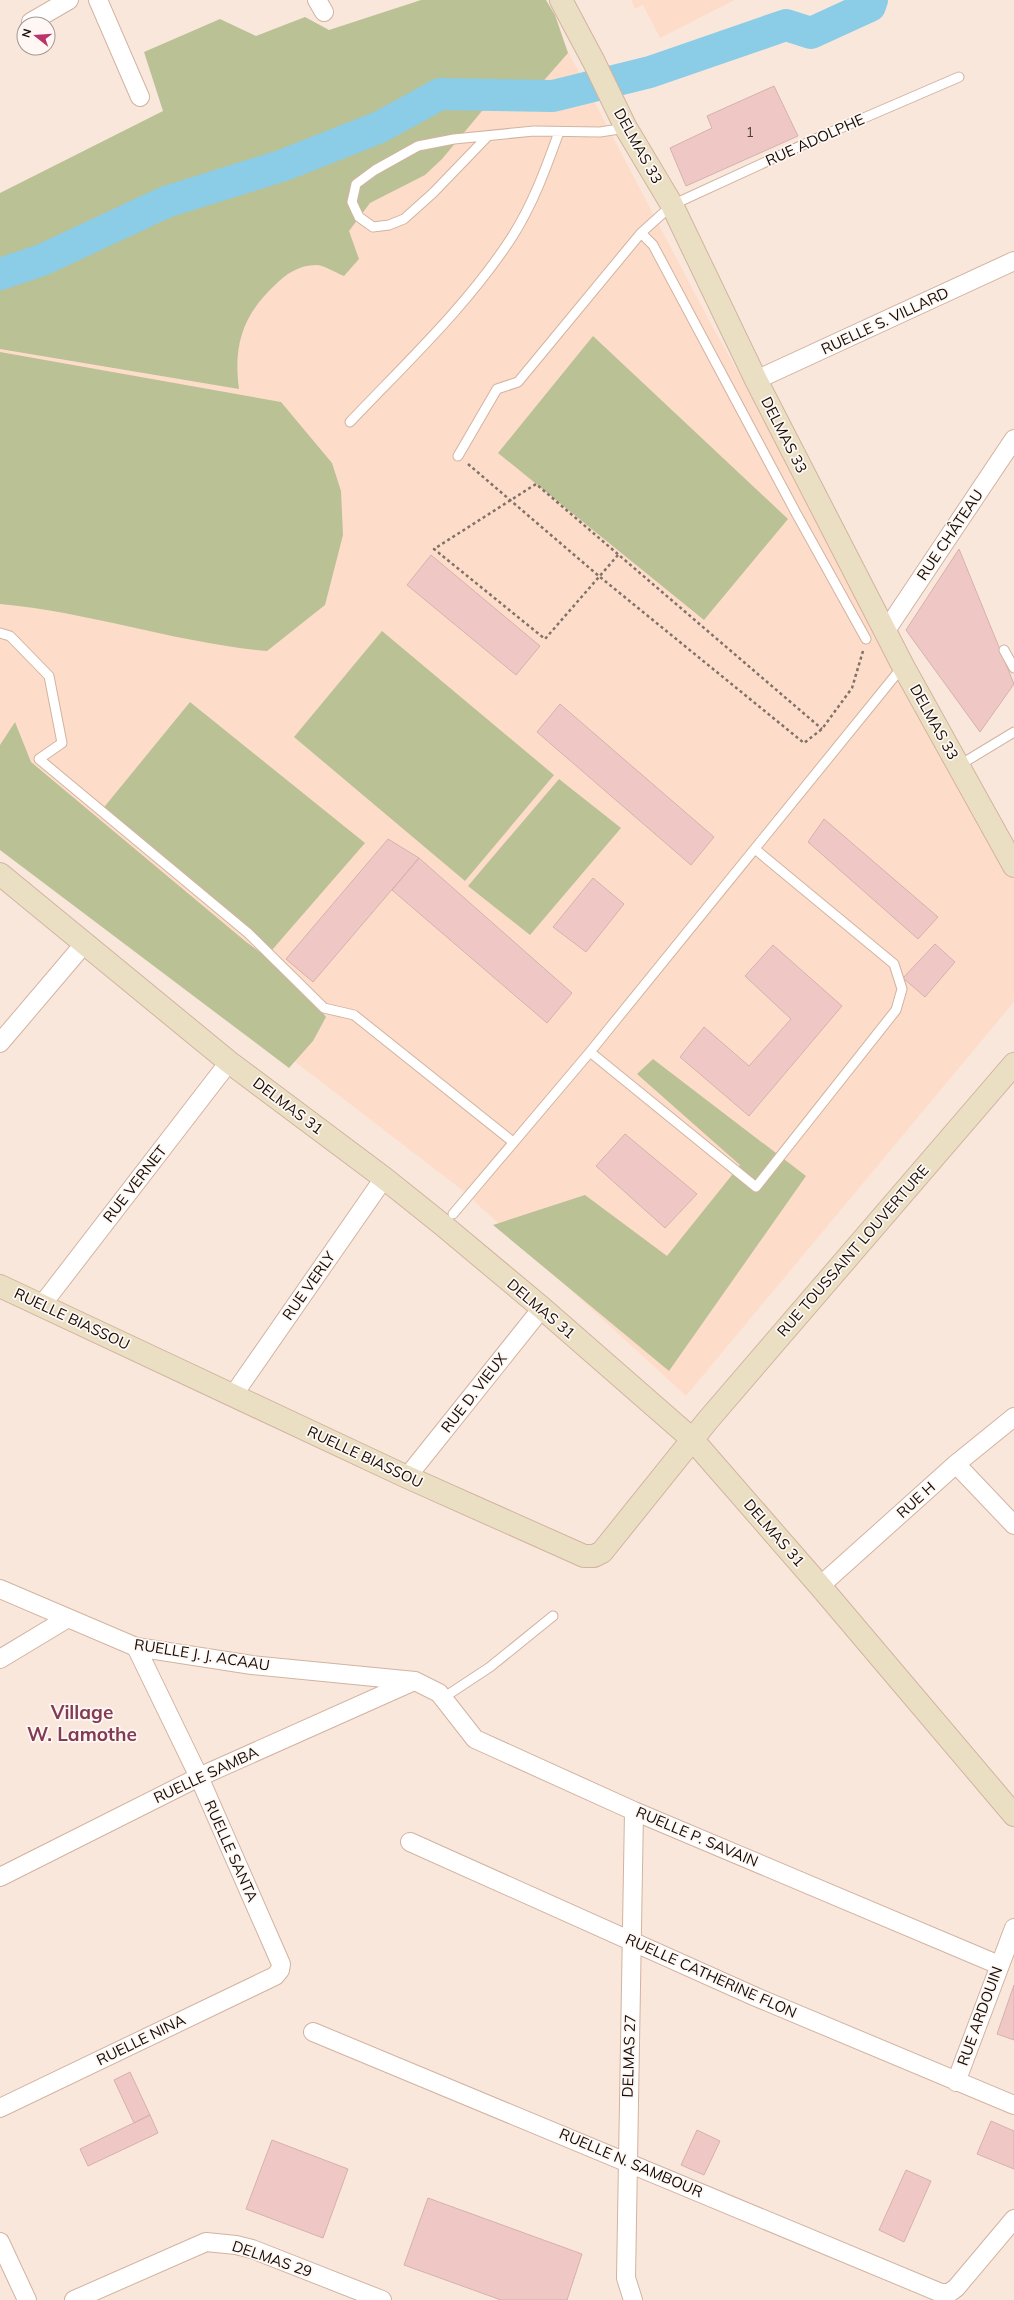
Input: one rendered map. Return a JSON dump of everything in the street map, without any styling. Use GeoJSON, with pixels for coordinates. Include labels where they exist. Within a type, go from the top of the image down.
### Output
{"type":"FeatureCollection","features":[{"type":"Feature","properties":{"kind":"street"},"geometry":{"type":"LineString","coordinates":[[41,16],[69,0]]}},
{"type":"Feature","properties":{"kind":"street"},"geometry":{"type":"LineString","coordinates":[[98,0],[140,97]]}},
{"type":"Feature","properties":{"kind":"street","name":"DELMAS 33"},"geometry":{"type":"LineString","coordinates":[[561,0],[623,121],[672,205],[876,636],[903,666],[1014,866]]}},
{"type":"Feature","properties":{"kind":"street","name":"RUELLE S. VILLARD"},"geometry":{"type":"LineString","coordinates":[[756,380],[1014,261]]}},
{"type":"Feature","properties":{"kind":"street","name":"RUE CHÂTEAU"},"geometry":{"type":"LineString","coordinates":[[876,636],[1014,438]]}},
{"type":"Feature","properties":{"kind":"street","name":"DELMAS 31"},"geometry":{"type":"LineString","coordinates":[[0,874],[229,1062],[384,1178],[448,1220],[542,1308],[692,1439],[820,1586],[1014,1815]]}},
{"type":"Feature","properties":{"kind":"street"},"geometry":{"type":"LineString","coordinates":[[0,1044],[84,944]]}},
{"type":"Feature","properties":{"kind":"street","name":"RUE VERNET"},"geometry":{"type":"LineString","coordinates":[[41,1306],[229,1062]]}},
{"type":"Feature","properties":{"kind":"street","name":"RUE TOUSSAINT LOUVERTURE"},"geometry":{"type":"LineString","coordinates":[[692,1439],[1014,1064]]}},
{"type":"Feature","properties":{"kind":"street","name":"RUE VERLY"},"geometry":{"type":"LineString","coordinates":[[234,1394],[384,1178]]}},
{"type":"Feature","properties":{"kind":"street","name":"RUELLE BIASSOU"},"geometry":{"type":"LineString","coordinates":[[0,1286],[234,1394],[407,1477],[584,1556],[594,1556],[602,1552],[692,1439]]}},
{"type":"Feature","properties":{"kind":"street","name":"RUE D. VIEUX"},"geometry":{"type":"LineString","coordinates":[[407,1477],[542,1308]]}},
{"type":"Feature","properties":{"kind":"street","name":"RUE H"},"geometry":{"type":"LineString","coordinates":[[820,1586],[956,1464],[1014,1418]]}},
{"type":"Feature","properties":{"kind":"street"},"geometry":{"type":"LineString","coordinates":[[956,1464],[1014,1525]]}},
{"type":"Feature","properties":{"kind":"street","name":"RUELLE J. J. ACAAU"},"geometry":{"type":"LineString","coordinates":[[0,1589],[136,1647],[252,1665],[415,1681]]}},
{"type":"Feature","properties":{"kind":"street"},"geometry":{"type":"LineString","coordinates":[[0,1659],[68,1618]]}},
{"type":"Feature","properties":{"kind":"street","name":"RUELLE SANTA"},"geometry":{"type":"LineString","coordinates":[[136,1647],[199,1777],[281,1964],[280,1970]]}},
{"type":"Feature","properties":{"kind":"street","name":"RUELLE P. SAVAIN"},"geometry":{"type":"LineString","coordinates":[[415,1681],[439,1693],[475,1739],[634,1811],[999,1965]]}},
{"type":"Feature","properties":{"kind":"street","name":"RUELLE SAMBA"},"geometry":{"type":"LineString","coordinates":[[0,1877],[199,1777],[415,1681]]}},
{"type":"Feature","properties":{"kind":"street","name":"DELMAS 27"},"geometry":{"type":"LineString","coordinates":[[633,2300],[626,2278],[626,2161],[634,1811]]}},
{"type":"Feature","properties":{"kind":"street","name":"RUELLE CATHERINE FLON"},"geometry":{"type":"LineString","coordinates":[[410,1842],[756,1997],[1014,2105]]}},
{"type":"Feature","properties":{"kind":"street","name":"RUE ARDOUIN"},"geometry":{"type":"LineString","coordinates":[[956,2082],[1014,1928]]}},
{"type":"Feature","properties":{"kind":"street","name":"RUELLE NINA"},"geometry":{"type":"LineString","coordinates":[[0,2108],[276,1976],[280,1970]]}},
{"type":"Feature","properties":{"kind":"street","name":"RUELLE N. SAMBOUR"},"geometry":{"type":"LineString","coordinates":[[313,2032],[941,2293],[950,2293],[1014,2219]]}},
{"type":"Feature","properties":{"kind":"street"},"geometry":{"type":"LineString","coordinates":[[0,2242],[27,2300]]}},
{"type":"Feature","properties":{"kind":"street","name":"DELMAS 29"},"geometry":{"type":"LineString","coordinates":[[74,2300],[206,2242],[236,2245],[252,2249],[382,2300]]}},
{"type":"Feature","properties":{"kind":"lane","name":"RUE ADOLPHE"},"geometry":{"type":"LineString","coordinates":[[458,456],[497,389],[518,382],[641,233],[672,205],[822,136],[959,77]]}},
{"type":"Feature","properties":{"kind":"lane"},"geometry":{"type":"LineString","coordinates":[[487,137],[433,193],[404,219],[390,225],[373,227],[358,217],[352,202],[356,184],[375,170],[418,146],[454,139],[487,137],[534,131],[600,132],[623,121]]}},
{"type":"Feature","properties":{"kind":"lane"},"geometry":{"type":"LineString","coordinates":[[350,422],[468,296],[512,237],[543,178],[559,132]]}},
{"type":"Feature","properties":{"kind":"lane"},"geometry":{"type":"LineString","coordinates":[[641,233],[653,245],[796,513],[876,636]]}},
{"type":"Feature","properties":{"kind":"lane"},"geometry":{"type":"LineString","coordinates":[[0,633],[10,636],[49,676],[62,743],[39,759],[248,933],[324,1008],[354,1015],[513,1142]]}},
{"type":"Feature","properties":{"kind":"lane"},"geometry":{"type":"LineString","coordinates":[[1004,650],[1014,668]]}},
{"type":"Feature","properties":{"kind":"lane"},"geometry":{"type":"LineString","coordinates":[[448,1220],[590,1052],[903,666]]}},
{"type":"Feature","properties":{"kind":"lane"},"geometry":{"type":"LineString","coordinates":[[958,766],[1014,732]]}},
{"type":"Feature","properties":{"kind":"lane"},"geometry":{"type":"LineString","coordinates":[[590,1052],[756,1188],[896,1010],[902,989],[894,964],[755,849]]}},
{"type":"Feature","properties":{"kind":"lane"},"geometry":{"type":"LineString","coordinates":[[443,1698],[490,1667],[553,1616]]}},
{"type":"Feature","properties":{"kind":"path"},"geometry":{"type":"LineString","coordinates":[[458,456],[600,577],[804,743],[822,728],[852,688],[876,636]]}},
{"type":"Feature","properties":{"kind":"path"},"geometry":{"type":"LineString","coordinates":[[618,555],[545,639],[434,549],[536,484],[822,728]]}},
{"type":"Feature","properties":{"kind":"shaded area"},"geometry":{"type":"Polygon","coordinates":[[[541,0],[710,322],[1014,864],[1014,1002],[686,1396],[462,1190],[0,835],[0,211],[541,0]]]}},
{"type":"Feature","properties":{"kind":"shaded area"},"geometry":{"type":"Polygon","coordinates":[[[631,0],[735,0],[660,38],[643,5],[635,9],[631,0]]]}},
{"type":"Feature","properties":{"kind":"green space"},"geometry":{"type":"Polygon","coordinates":[[[421,0],[546,0],[555,15],[568,53],[525,102],[482,111],[442,159],[425,175],[370,203],[349,231],[359,259],[344,276],[323,266],[310,265],[298,268],[284,277],[264,296],[248,319],[239,345],[239,389],[0,349],[0,193],[163,111],[144,52],[220,19],[256,36],[305,17],[329,30],[421,0]]]}},
{"type":"Feature","properties":{"kind":"green space"},"geometry":{"type":"Polygon","coordinates":[[[593,336],[788,519],[704,620],[498,453],[593,336]]]}},
{"type":"Feature","properties":{"kind":"green space"},"geometry":{"type":"Polygon","coordinates":[[[0,352],[281,402],[332,463],[341,491],[343,535],[325,605],[267,651],[200,641],[34,608],[0,604],[0,352]]]}},
{"type":"Feature","properties":{"kind":"green space"},"geometry":{"type":"Polygon","coordinates":[[[382,631],[554,775],[465,881],[294,737],[382,631]]]}},
{"type":"Feature","properties":{"kind":"green space"},"geometry":{"type":"Polygon","coordinates":[[[190,702],[365,843],[272,950],[101,811],[190,702]]]}},
{"type":"Feature","properties":{"kind":"green space"},"geometry":{"type":"Polygon","coordinates":[[[15,722],[31,762],[245,941],[302,984],[326,1017],[313,1041],[289,1068],[0,850],[0,745],[15,722]]]}},
{"type":"Feature","properties":{"kind":"green space"},"geometry":{"type":"Polygon","coordinates":[[[559,779],[621,828],[530,935],[468,886],[559,779]]]}},
{"type":"Feature","properties":{"kind":"green space"},"geometry":{"type":"Polygon","coordinates":[[[653,1059],[806,1176],[669,1371],[493,1225],[585,1195],[667,1256],[740,1165],[637,1074],[653,1059]]]}},
{"type":"Feature","properties":{"kind":"building"},"geometry":{"type":"Polygon","coordinates":[[[774,86],[798,136],[686,186],[670,148],[712,128],[707,116],[774,86]]]}},
{"type":"Feature","properties":{"kind":"building"},"geometry":{"type":"Polygon","coordinates":[[[959,549],[1014,684],[980,732],[906,630],[959,549]]]}},
{"type":"Feature","properties":{"kind":"building"},"geometry":{"type":"Polygon","coordinates":[[[431,555],[540,646],[516,675],[407,585],[431,555]]]}},
{"type":"Feature","properties":{"kind":"building"},"geometry":{"type":"Polygon","coordinates":[[[560,704],[714,837],[691,865],[537,732],[560,704]]]}},
{"type":"Feature","properties":{"kind":"building"},"geometry":{"type":"Polygon","coordinates":[[[824,819],[938,917],[918,939],[808,842],[824,819]]]}},
{"type":"Feature","properties":{"kind":"building"},"geometry":{"type":"Polygon","coordinates":[[[388,839],[419,858],[313,982],[286,959],[388,839]]]}},
{"type":"Feature","properties":{"kind":"building"},"geometry":{"type":"Polygon","coordinates":[[[419,858],[572,993],[547,1023],[392,890],[419,858]]]}},
{"type":"Feature","properties":{"kind":"building"},"geometry":{"type":"Polygon","coordinates":[[[593,878],[624,904],[586,952],[553,927],[593,878]]]}},
{"type":"Feature","properties":{"kind":"building"},"geometry":{"type":"Polygon","coordinates":[[[935,944],[955,962],[925,997],[903,978],[935,944]]]}},
{"type":"Feature","properties":{"kind":"building"},"geometry":{"type":"Polygon","coordinates":[[[773,945],[842,1006],[749,1116],[680,1057],[704,1027],[749,1066],[791,1019],[745,976],[773,945]]]}},
{"type":"Feature","properties":{"kind":"building"},"geometry":{"type":"Polygon","coordinates":[[[625,1134],[697,1194],[665,1228],[596,1166],[625,1134]]]}},
{"type":"Feature","properties":{"kind":"building"},"geometry":{"type":"Polygon","coordinates":[[[1014,1985],[1014,2040],[997,2034],[1014,1985]]]}},
{"type":"Feature","properties":{"kind":"building"},"geometry":{"type":"Polygon","coordinates":[[[130,2072],[150,2115],[134,2123],[114,2080],[130,2072]]]}},
{"type":"Feature","properties":{"kind":"building"},"geometry":{"type":"Polygon","coordinates":[[[150,2115],[158,2133],[88,2166],[80,2149],[150,2115]]]}},
{"type":"Feature","properties":{"kind":"building"},"geometry":{"type":"Polygon","coordinates":[[[991,2121],[1014,2131],[1014,2169],[977,2154],[991,2121]]]}},
{"type":"Feature","properties":{"kind":"building"},"geometry":{"type":"Polygon","coordinates":[[[697,2130],[720,2141],[704,2175],[681,2165],[697,2130]]]}},
{"type":"Feature","properties":{"kind":"building"},"geometry":{"type":"Polygon","coordinates":[[[272,2140],[348,2169],[323,2238],[246,2209],[272,2140]]]}},
{"type":"Feature","properties":{"kind":"building"},"geometry":{"type":"Polygon","coordinates":[[[906,2170],[931,2181],[904,2242],[879,2230],[906,2170]]]}},
{"type":"Feature","properties":{"kind":"building"},"geometry":{"type":"Polygon","coordinates":[[[428,2198],[582,2254],[567,2300],[501,2300],[404,2265],[428,2198]]]}},
{"type":"Feature","properties":{"kind":"waterway"},"geometry":{"type":"LineString","coordinates":[[0,274],[42,260],[166,202],[284,165],[380,127],[440,94],[553,96],[650,72],[786,25],[811,33],[870,6],[872,0]]}},
{"type":"Feature","properties":{"kind":"district","name":"Village W. Lamothe"},"geometry":{"type":"Point","coordinates":[82,1723]}}]}
